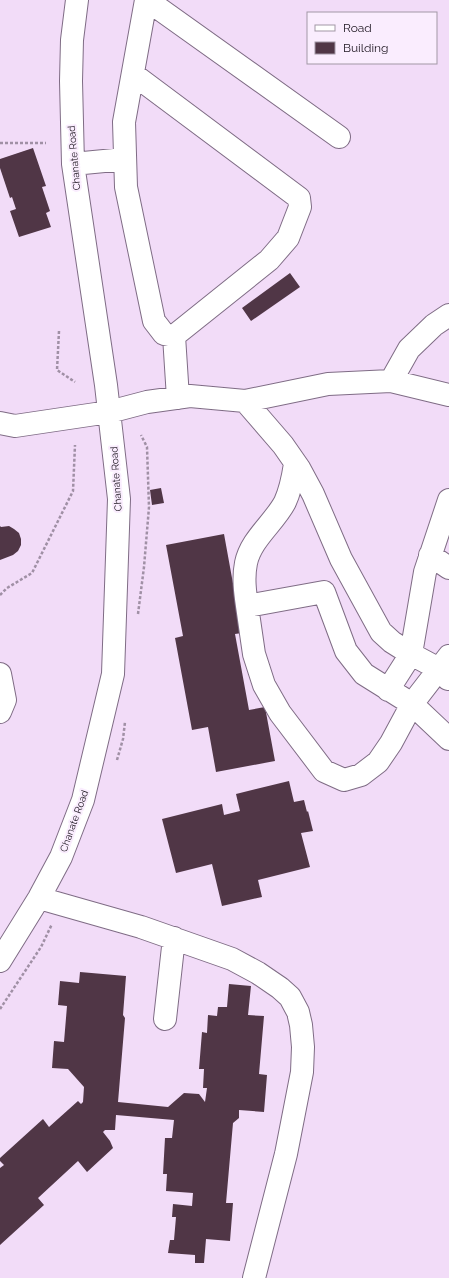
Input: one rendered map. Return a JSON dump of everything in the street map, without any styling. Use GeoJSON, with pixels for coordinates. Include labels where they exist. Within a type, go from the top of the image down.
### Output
{"type":"FeatureCollection","features":[{"type":"Feature","properties":{"kind":"street","name":"Chanate Road"},"geometry":{"type":"LineString","coordinates":[[0,960],[39,898],[61,857],[83,800],[113,674],[119,499],[109,412],[73,164],[70,81],[72,40],[77,0]]}},
{"type":"Feature","properties":{"kind":"street"},"geometry":{"type":"LineString","coordinates":[[133,74],[299,198],[300,207],[288,238],[269,260],[174,336],[164,334],[154,321],[126,187],[124,122],[146,0],[339,137]]}},
{"type":"Feature","properties":{"kind":"street"},"geometry":{"type":"LineString","coordinates":[[73,164],[126,159]]}},
{"type":"Feature","properties":{"kind":"street"},"geometry":{"type":"LineString","coordinates":[[391,381],[409,349],[434,325],[449,316]]}},
{"type":"Feature","properties":{"kind":"street"},"geometry":{"type":"LineString","coordinates":[[174,336],[178,398]]}},
{"type":"Feature","properties":{"kind":"street"},"geometry":{"type":"LineString","coordinates":[[0,423],[15,426],[109,412],[147,402],[190,396],[245,401],[328,384],[391,381],[449,395]]}},
{"type":"Feature","properties":{"kind":"street"},"geometry":{"type":"LineString","coordinates":[[245,401],[283,445],[296,464],[313,494],[341,558],[381,632],[392,642],[411,654],[446,668],[412,704],[391,743],[378,762],[361,775],[344,780],[324,771],[280,713],[264,684],[254,654],[244,580],[246,562],[252,548],[284,503],[292,485],[296,464]]}},
{"type":"Feature","properties":{"kind":"street"},"geometry":{"type":"LineString","coordinates":[[388,690],[411,654],[424,572],[449,500]]}},
{"type":"Feature","properties":{"kind":"street"},"geometry":{"type":"LineString","coordinates":[[430,555],[449,568]]}},
{"type":"Feature","properties":{"kind":"street"},"geometry":{"type":"LineString","coordinates":[[247,606],[324,592],[346,650],[364,674],[412,704],[449,738]]}},
{"type":"Feature","properties":{"kind":"street"},"geometry":{"type":"LineString","coordinates":[[0,674],[5,700],[0,712]]}},
{"type":"Feature","properties":{"kind":"street"},"geometry":{"type":"LineString","coordinates":[[39,898],[141,926],[232,959],[258,972],[290,997],[298,1012],[301,1025],[303,1047],[302,1072],[286,1154],[254,1278]]}},
{"type":"Feature","properties":{"kind":"street"},"geometry":{"type":"LineString","coordinates":[[166,1019],[174,938]]}},
{"type":"Feature","properties":{"kind":"path"},"geometry":{"type":"LineString","coordinates":[[0,143],[46,143]]}},
{"type":"Feature","properties":{"kind":"path"},"geometry":{"type":"LineString","coordinates":[[59,331],[57,370],[76,382]]}},
{"type":"Feature","properties":{"kind":"path"},"geometry":{"type":"LineString","coordinates":[[0,595],[7,588],[32,573],[73,492],[75,445]]}},
{"type":"Feature","properties":{"kind":"building"},"geometry":{"type":"Polygon","coordinates":[[[33,148],[46,186],[42,187],[50,211],[46,213],[51,227],[19,237],[10,211],[16,209],[12,197],[10,198],[0,168],[0,159],[33,148]]]}},
{"type":"Feature","properties":{"kind":"building"},"geometry":{"type":"Polygon","coordinates":[[[290,273],[300,287],[251,321],[242,308],[290,273]]]}},
{"type":"Feature","properties":{"kind":"building"},"geometry":{"type":"Polygon","coordinates":[[[161,488],[164,503],[152,505],[150,490],[161,488]]]}},
{"type":"Feature","properties":{"kind":"building"},"geometry":{"type":"Polygon","coordinates":[[[0,526],[9,526],[19,533],[21,545],[18,551],[13,555],[0,560],[0,526]]]}},
{"type":"Feature","properties":{"kind":"building"},"geometry":{"type":"Polygon","coordinates":[[[224,534],[242,633],[235,634],[249,710],[265,707],[275,761],[216,772],[208,727],[192,730],[175,638],[183,636],[166,545],[224,534]]]}},
{"type":"Feature","properties":{"kind":"building"},"geometry":{"type":"Polygon","coordinates":[[[289,781],[294,802],[304,800],[313,831],[301,833],[310,867],[258,880],[262,897],[222,906],[212,864],[176,873],[162,819],[222,804],[224,815],[240,811],[236,794],[289,781]]]}},
{"type":"Feature","properties":{"kind":"building"},"geometry":{"type":"Polygon","coordinates":[[[80,972],[126,976],[123,1015],[125,1018],[118,1102],[168,1107],[184,1093],[199,1094],[205,1102],[207,1088],[203,1088],[204,1069],[199,1069],[202,1032],[207,1033],[208,1015],[217,1016],[218,1007],[227,1007],[229,984],[251,986],[248,1015],[264,1016],[259,1074],[267,1075],[264,1112],[239,1110],[239,1118],[233,1123],[226,1203],[233,1203],[230,1241],[206,1239],[204,1263],[195,1263],[195,1255],[168,1253],[170,1240],[174,1240],[176,1217],[172,1217],[173,1204],[192,1206],[193,1193],[166,1191],[167,1174],[163,1174],[165,1138],[172,1138],[174,1120],[116,1115],[115,1130],[105,1130],[103,1132],[113,1148],[87,1172],[78,1161],[38,1198],[44,1205],[0,1245],[0,1168],[4,1165],[0,1161],[0,1158],[43,1119],[49,1127],[78,1101],[81,1104],[83,1102],[84,1087],[68,1069],[52,1068],[54,1041],[64,1042],[67,1006],[58,1005],[60,981],[79,983],[80,972]]]}}]}
